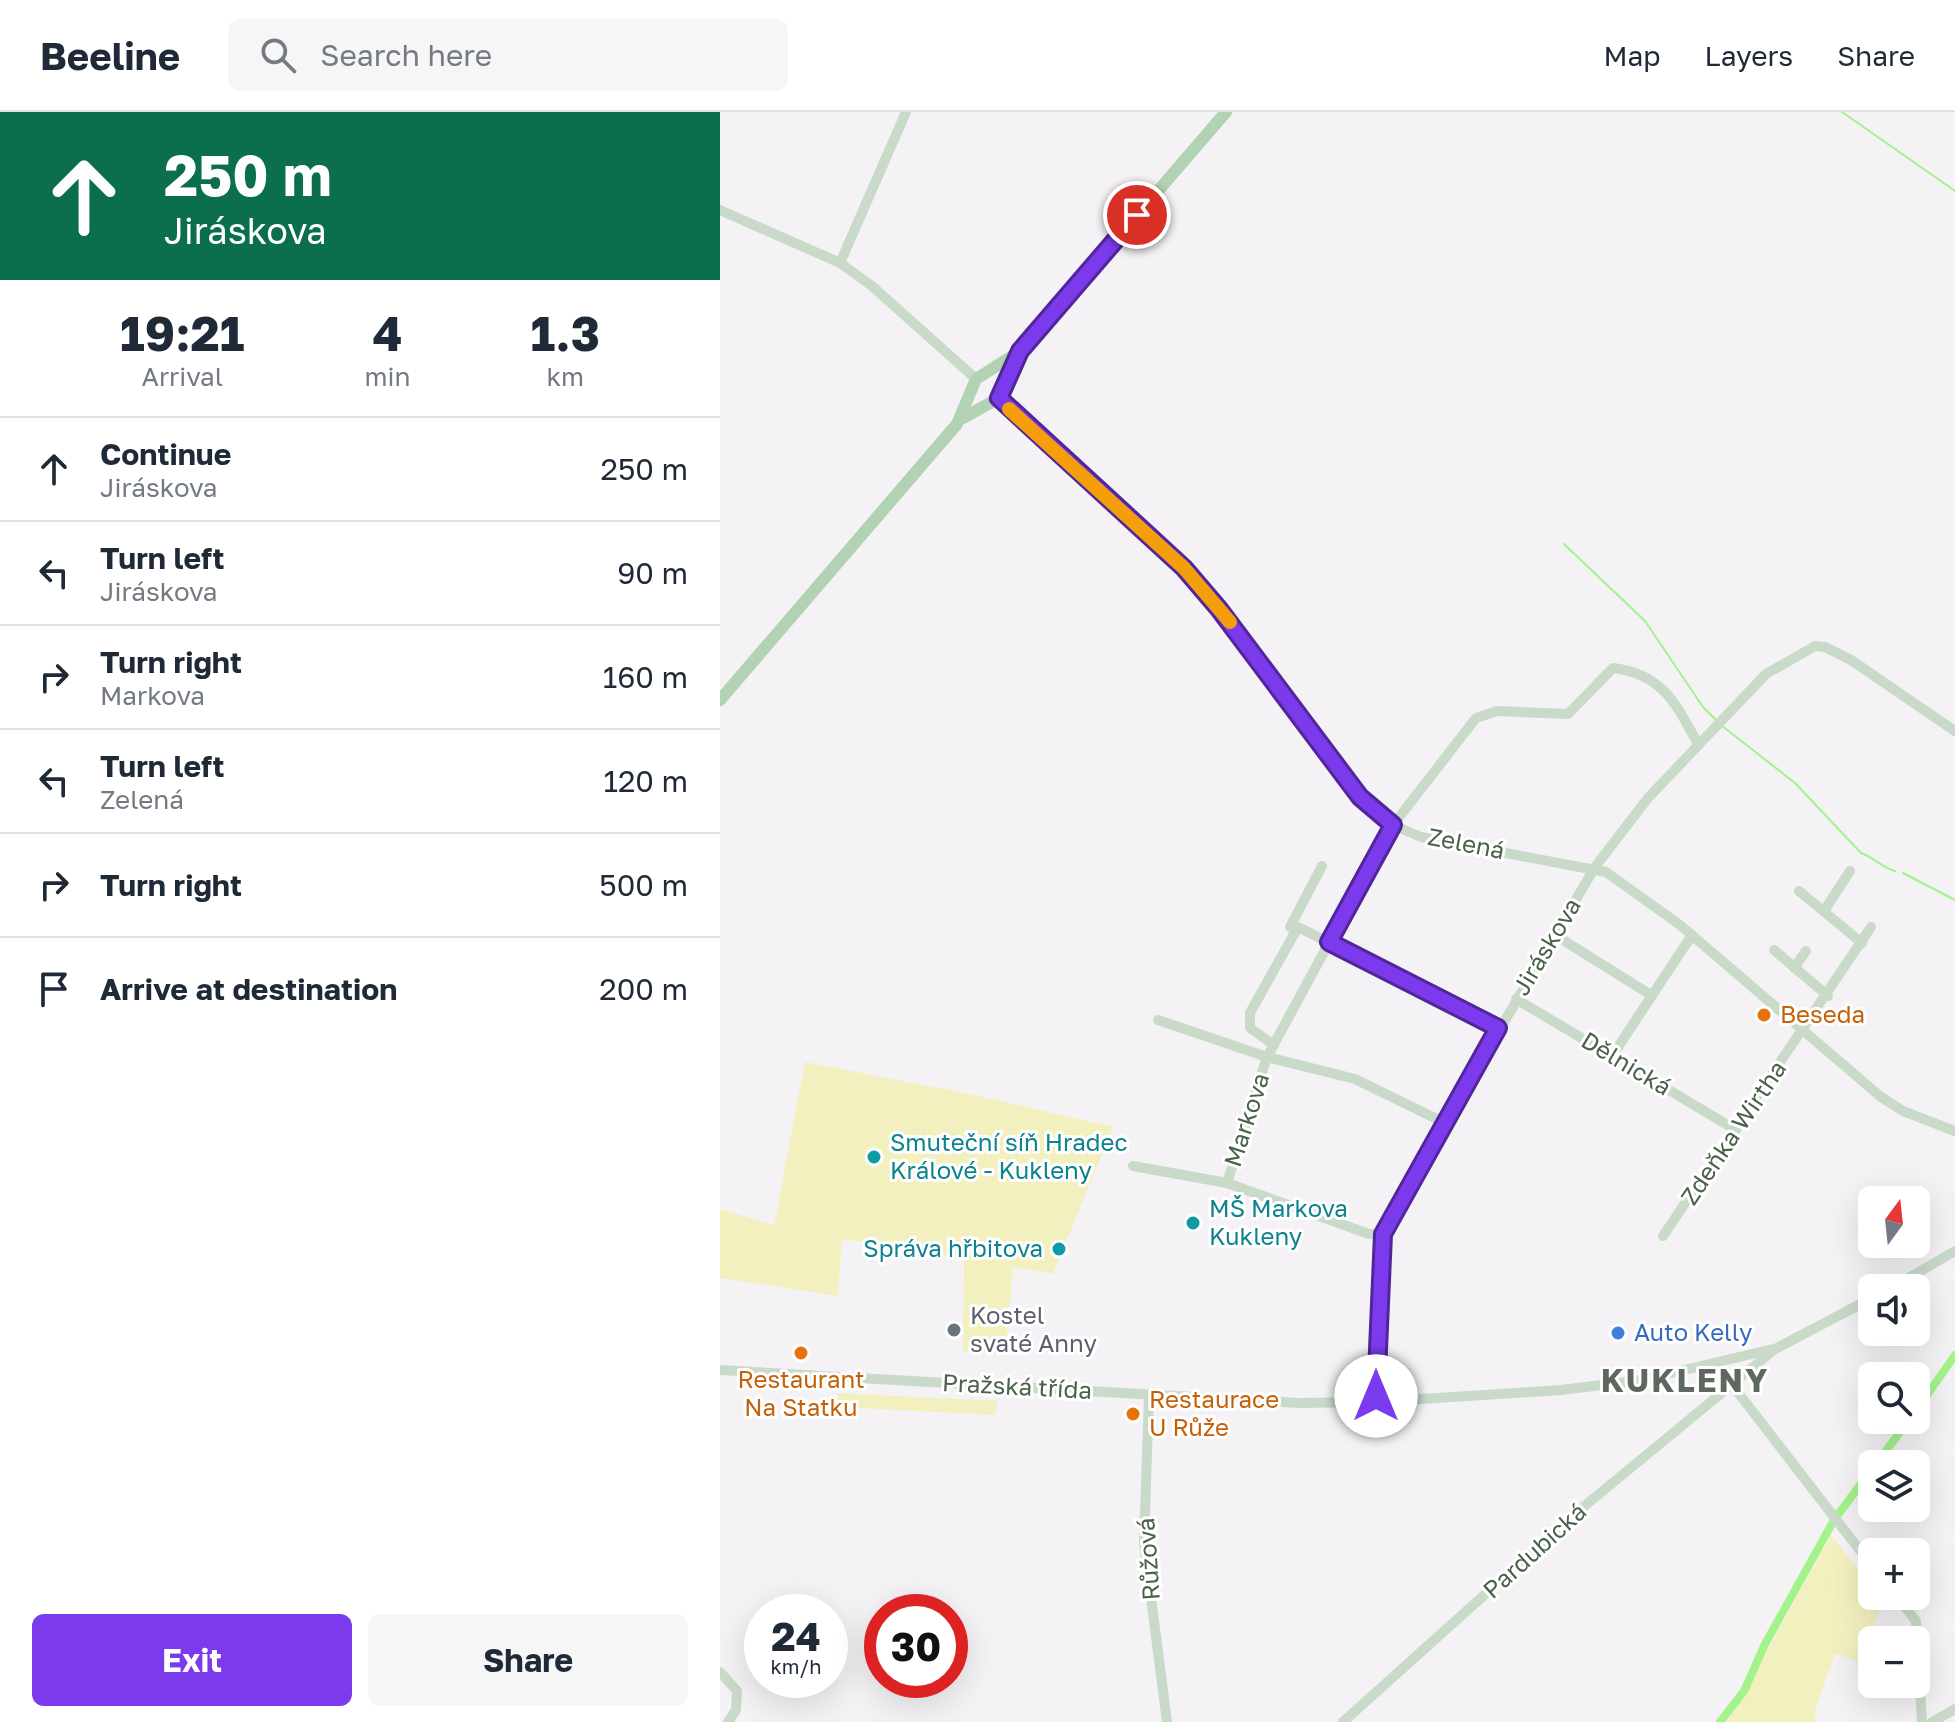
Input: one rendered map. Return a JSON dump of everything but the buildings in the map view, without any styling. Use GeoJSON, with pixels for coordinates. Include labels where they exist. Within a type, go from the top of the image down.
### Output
{"type":"FeatureCollection","features":[{"type":"Feature","properties":{"kind":"main road"},"geometry":{"type":"LineString","coordinates":[[720,700],[957,424],[978,382],[1020,351],[1226,112]]}},
{"type":"Feature","properties":{"kind":"main road"},"geometry":{"type":"LineString","coordinates":[[957,424],[997,397],[1020,351]]}},
{"type":"Feature","properties":{"kind":"main road"},"geometry":{"type":"LineString","coordinates":[[978,382],[997,377],[997,397]]}},
{"type":"Feature","properties":{"kind":"main road"},"geometry":{"type":"LineString","coordinates":[[978,382],[977,400],[997,397]]}},
{"type":"Feature","properties":{"kind":"street"},"geometry":{"type":"LineString","coordinates":[[840,263],[906,112]]}},
{"type":"Feature","properties":{"kind":"street"},"geometry":{"type":"LineString","coordinates":[[720,210],[840,263],[872,286],[978,382]]}},
{"type":"Feature","properties":{"kind":"street","name":"Zelená"},"geometry":{"type":"LineString","coordinates":[[997,397],[1184,568],[1219,609],[1360,797],[1393,825],[1445,842],[1595,867],[1615,877],[1692,935],[1881,1097],[1903,1111],[1955,1131]]}},
{"type":"Feature","properties":{"kind":"street"},"geometry":{"type":"LineString","coordinates":[[1595,867],[1648,798],[1766,674],[1815,646],[1835,650],[1955,731]]}},
{"type":"Feature","properties":{"kind":"street","name":"Markova"},"geometry":{"type":"LineString","coordinates":[[1227,1183],[1267,1057],[1393,825],[1476,718],[1497,711],[1568,714],[1613,668],[1636,670],[1671,694],[1698,744]]}},
{"type":"Feature","properties":{"kind":"street","name":"Markova"},"geometry":{"type":"LineString","coordinates":[[1274,1045],[1250,1028],[1250,1013],[1296,930],[1290,927],[1322,866]]}},
{"type":"Feature","properties":{"kind":"street","name":"Jiráskova"},"geometry":{"type":"LineString","coordinates":[[1383,1234],[1498,1028],[1595,867]]}},
{"type":"Feature","properties":{"kind":"street"},"geometry":{"type":"LineString","coordinates":[[1824,911],[1850,871]]}},
{"type":"Feature","properties":{"kind":"street"},"geometry":{"type":"LineString","coordinates":[[1799,891],[1862,943]]}},
{"type":"Feature","properties":{"kind":"street"},"geometry":{"type":"LineString","coordinates":[[1296,930],[1298,927],[1329,942],[1498,1028]]}},
{"type":"Feature","properties":{"kind":"street","name":"Zdeňka Wirtha"},"geometry":{"type":"LineString","coordinates":[[1663,1236],[1828,996],[1871,927]]}},
{"type":"Feature","properties":{"kind":"street"},"geometry":{"type":"LineString","coordinates":[[1555,935],[1651,995]]}},
{"type":"Feature","properties":{"kind":"street"},"geometry":{"type":"LineString","coordinates":[[1612,1056],[1692,935]]}},
{"type":"Feature","properties":{"kind":"street"},"geometry":{"type":"LineString","coordinates":[[1774,950],[1828,996]]}},
{"type":"Feature","properties":{"kind":"street"},"geometry":{"type":"LineString","coordinates":[[1794,968],[1806,951]]}},
{"type":"Feature","properties":{"kind":"street","name":"Dělnická"},"geometry":{"type":"LineString","coordinates":[[1516,999],[1736,1130]]}},
{"type":"Feature","properties":{"kind":"street","name":"Markova"},"geometry":{"type":"LineString","coordinates":[[1158,1020],[1267,1057],[1355,1079],[1447,1119]]}},
{"type":"Feature","properties":{"kind":"street","name":"Markova"},"geometry":{"type":"LineString","coordinates":[[1133,1166],[1227,1183],[1369,1234],[1383,1234]]}},
{"type":"Feature","properties":{"kind":"street"},"geometry":{"type":"LineString","coordinates":[[1376,1402],[1376,1339],[1383,1234]]}},
{"type":"Feature","properties":{"kind":"street"},"geometry":{"type":"LineString","coordinates":[[1915,1274],[1955,1251]]}},
{"type":"Feature","properties":{"kind":"street","name":"Pražská třída"},"geometry":{"type":"LineString","coordinates":[[720,1370],[1149,1396],[1299,1403],[1376,1402],[1608,1386],[1777,1348],[1858,1305]]}},
{"type":"Feature","properties":{"kind":"street","name":"Pardubická"},"geometry":{"type":"LineString","coordinates":[[1343,1722],[1570,1518],[1777,1348]]}},
{"type":"Feature","properties":{"kind":"street"},"geometry":{"type":"LineString","coordinates":[[1716,1364],[1858,1549]]}},
{"type":"Feature","properties":{"kind":"street","name":"Růžová"},"geometry":{"type":"LineString","coordinates":[[1149,1396],[1144,1543],[1167,1722]]}},
{"type":"Feature","properties":{"kind":"street"},"geometry":{"type":"LineString","coordinates":[[1907,1610],[1916,1621],[1922,1722]]}},
{"type":"Feature","properties":{"kind":"street"},"geometry":{"type":"LineString","coordinates":[[720,1672],[737,1691],[736,1710],[728,1722]]}},
{"type":"Feature","properties":{"kind":"street"},"geometry":{"type":"LineString","coordinates":[[1932,1722],[1955,1709]]}},
{"type":"Feature","properties":{"kind":"shaded area"},"geometry":{"type":"Polygon","coordinates":[[[805,1062],[975,1095],[1113,1127],[1053,1274],[1013,1267],[1005,1355],[963,1352],[964,1258],[842,1239],[838,1296],[720,1278],[720,1209],[774,1225],[805,1062]]]}},
{"type":"Feature","properties":{"kind":"shaded area"},"geometry":{"type":"Polygon","coordinates":[[[838,1393],[997,1401],[996,1415],[839,1407],[838,1393]]]}},
{"type":"Feature","properties":{"kind":"shaded area"},"geometry":{"type":"Polygon","coordinates":[[[1831,1535],[1858,1569],[1858,1610],[1880,1610],[1874,1626],[1858,1626],[1858,1661],[1835,1654],[1816,1707],[1815,1722],[1727,1722],[1831,1535]]]}},
{"type":"Feature","properties":{"kind":"waterway"},"geometry":{"type":"LineString","coordinates":[[1842,112],[1955,191]]}},
{"type":"Feature","properties":{"kind":"waterway"},"geometry":{"type":"LineString","coordinates":[[1564,544],[1645,621],[1703,707],[1717,721]]}},
{"type":"Feature","properties":{"kind":"waterway"},"geometry":{"type":"LineString","coordinates":[[1721,725],[1795,783],[1861,853],[1895,871]]}},
{"type":"Feature","properties":{"kind":"waterway"},"geometry":{"type":"LineString","coordinates":[[1903,873],[1955,900]]}},
{"type":"Feature","properties":{"kind":"waterway"},"geometry":{"type":"LineString","coordinates":[[1930,1391],[1955,1355]]}},
{"type":"Feature","properties":{"kind":"waterway"},"geometry":{"type":"LineString","coordinates":[[1886,1450],[1898,1434]]}},
{"type":"Feature","properties":{"kind":"waterway"},"geometry":{"type":"LineString","coordinates":[[1720,1722],[1744,1691],[1765,1644],[1834,1520],[1858,1488]]}},
{"type":"Feature","properties":{"kind":"slow traffic"},"geometry":{"type":"LineString","coordinates":[[1009,409],[1184,568],[1230,622]]}},
{"type":"Feature","properties":{"kind":"place","name":"Beseda"},"geometry":{"type":"Point","coordinates":[1764,1015]}},
{"type":"Feature","properties":{"kind":"place","name":"Smuteční síň Hradec Králové - Kukleny"},"geometry":{"type":"Point","coordinates":[874,1157]}},
{"type":"Feature","properties":{"kind":"place","name":"MŠ Markova Kukleny"},"geometry":{"type":"Point","coordinates":[1193,1223]}},
{"type":"Feature","properties":{"kind":"place","name":"Správa hřbitova"},"geometry":{"type":"Point","coordinates":[1059,1249]}},
{"type":"Feature","properties":{"kind":"place","name":"Kostel svaté Anny"},"geometry":{"type":"Point","coordinates":[954,1330]}},
{"type":"Feature","properties":{"kind":"place","name":"Auto Kelly"},"geometry":{"type":"Point","coordinates":[1618,1333]}},
{"type":"Feature","properties":{"kind":"place","name":"Restaurant Na Statku"},"geometry":{"type":"Point","coordinates":[801,1353]}},
{"type":"Feature","properties":{"kind":"place","name":"Restaurace U Růže"},"geometry":{"type":"Point","coordinates":[1133,1414]}},
{"type":"Feature","properties":{"kind":"district","name":"KUKLENY"},"geometry":{"type":"Point","coordinates":[1685,1381]}},
{"type":"Feature","properties":{"kind":"route"},"geometry":{"type":"LineString","coordinates":[[1137,215],[1020,351],[1007,374],[999,398],[1184,568],[1280,688],[1360,797],[1393,825],[1329,942],[1498,1028],[1407,1186],[1383,1234],[1376,1339],[1376,1396]]}}]}
